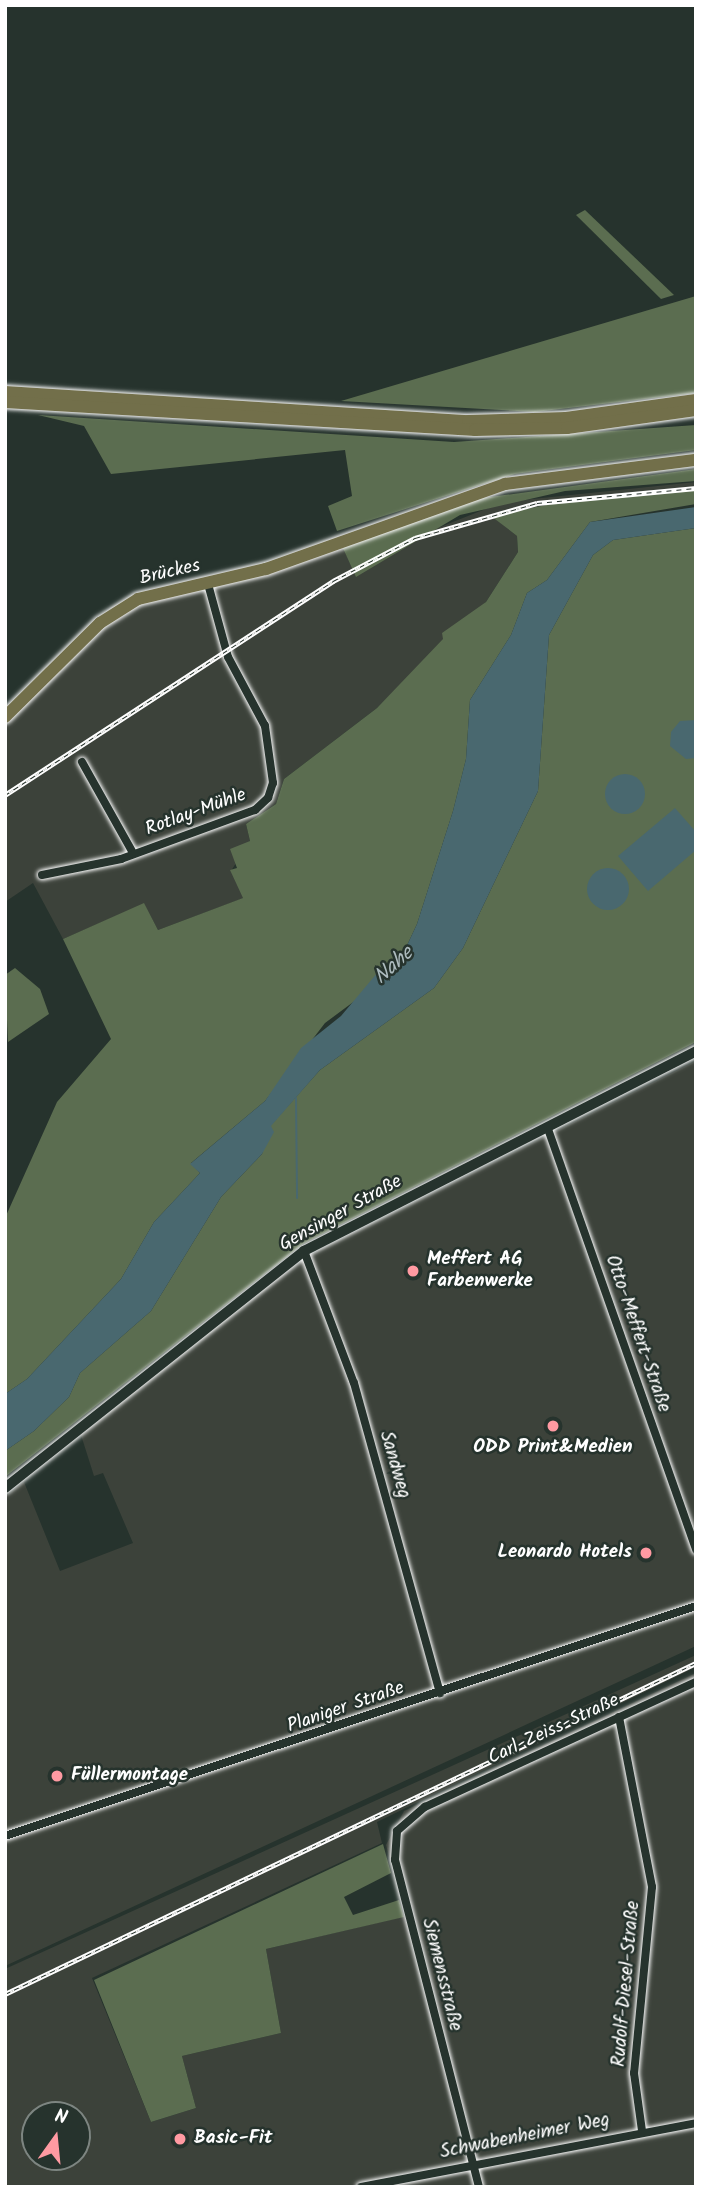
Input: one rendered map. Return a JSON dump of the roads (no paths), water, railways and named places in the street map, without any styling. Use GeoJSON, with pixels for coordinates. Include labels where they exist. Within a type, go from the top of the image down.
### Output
{"type":"FeatureCollection","features":[{"type":"Feature","properties":{"kind":"main road"},"geometry":{"type":"LineString","coordinates":[[5,392],[468,421],[566,418],[696,400]]}},
{"type":"Feature","properties":{"kind":"main road"},"geometry":{"type":"LineString","coordinates":[[5,402],[475,430],[567,428],[696,410]]}},
{"type":"Feature","properties":{"kind":"main road","name":"Brückes"},"geometry":{"type":"LineString","coordinates":[[5,717],[110,615],[138,599],[208,584],[300,556],[505,484],[696,460]]}},
{"type":"Feature","properties":{"kind":"street","name":"Rotlay-Mühle"},"geometry":{"type":"LineString","coordinates":[[82,762],[132,851],[254,810],[271,790],[265,726],[229,657],[208,584]]}},
{"type":"Feature","properties":{"kind":"street"},"geometry":{"type":"LineString","coordinates":[[42,875],[58,876],[132,851]]}},
{"type":"Feature","properties":{"kind":"street","name":"Gensinger Straße"},"geometry":{"type":"LineString","coordinates":[[5,1489],[304,1251],[548,1129],[696,1051]]}},
{"type":"Feature","properties":{"kind":"street","name":"Otto-Meffert-Straße"},"geometry":{"type":"LineString","coordinates":[[548,1129],[696,1550]]}},
{"type":"Feature","properties":{"kind":"street","name":"Sandweg"},"geometry":{"type":"LineString","coordinates":[[304,1251],[346,1358],[440,1693]]}},
{"type":"Feature","properties":{"kind":"street","name":"Planiger Straße"},"geometry":{"type":"LineString","coordinates":[[5,1836],[696,1606]]}},
{"type":"Feature","properties":{"kind":"street","name":"Carl-Zeiss-Straße"},"geometry":{"type":"LineString","coordinates":[[425,1807],[696,1682]]}},
{"type":"Feature","properties":{"kind":"street","name":"Rudolf-Diesel-Straße"},"geometry":{"type":"LineString","coordinates":[[619,1717],[652,1887],[634,2073],[642,2131]]}},
{"type":"Feature","properties":{"kind":"street","name":"Siemensstraße"},"geometry":{"type":"LineString","coordinates":[[425,1807],[400,1824],[393,1847],[479,2187]]}},
{"type":"Feature","properties":{"kind":"street","name":"Schwabenheimer Weg"},"geometry":{"type":"LineString","coordinates":[[361,2187],[471,2163],[696,2123]]}},
{"type":"Feature","properties":{"kind":"water"},"geometry":{"type":"Polygon","coordinates":[[[696,507],[696,528],[613,540],[593,555],[549,635],[538,791],[463,948],[434,988],[320,1070],[271,1126],[274,1132],[262,1154],[221,1197],[151,1311],[80,1373],[69,1397],[34,1431],[5,1451],[5,1394],[27,1379],[121,1279],[154,1222],[200,1173],[190,1164],[265,1101],[301,1048],[341,1016],[378,972],[395,971],[417,924],[453,811],[466,759],[470,700],[511,635],[527,593],[547,580],[590,522],[696,507]]]}},
{"type":"Feature","properties":{"kind":"water"},"geometry":{"type":"Polygon","coordinates":[[[696,720],[696,758],[686,759],[670,746],[671,732],[680,721],[696,720]]]}},
{"type":"Feature","properties":{"kind":"water"},"geometry":{"type":"Polygon","coordinates":[[[625,774],[633,775],[639,780],[644,786],[644,802],[639,808],[633,813],[625,814],[617,813],[611,808],[606,802],[605,794],[606,786],[611,780],[617,775],[625,774]]]}},
{"type":"Feature","properties":{"kind":"water"},"geometry":{"type":"Polygon","coordinates":[[[675,808],[696,832],[696,850],[648,891],[618,856],[675,808]]]}},
{"type":"Feature","properties":{"kind":"water"},"geometry":{"type":"Polygon","coordinates":[[[608,868],[623,874],[629,889],[623,904],[608,910],[593,904],[587,889],[593,874],[608,868]]]}},
{"type":"Feature","properties":{"kind":"waterway"},"geometry":{"type":"LineString","coordinates":[[296,1098],[297,1198]]}},
{"type":"Feature","properties":{"kind":"railway"},"geometry":{"type":"LineString","coordinates":[[5,795],[333,581],[415,538],[537,503],[696,488]]}},
{"type":"Feature","properties":{"kind":"railway"},"geometry":{"type":"LineString","coordinates":[[5,1994],[696,1663]]}},
{"type":"Feature","properties":{"kind":"place","name":"Meffert AG Farbenwerke"},"geometry":{"type":"Point","coordinates":[413,1271]}},
{"type":"Feature","properties":{"kind":"place","name":"ODD Print&Medien"},"geometry":{"type":"Point","coordinates":[553,1426]}},
{"type":"Feature","properties":{"kind":"place","name":"Leonardo Hotels"},"geometry":{"type":"Point","coordinates":[646,1553]}},
{"type":"Feature","properties":{"kind":"place","name":"Füllermontage"},"geometry":{"type":"Point","coordinates":[57,1776]}},
{"type":"Feature","properties":{"kind":"place","name":"Basic-Fit"},"geometry":{"type":"Point","coordinates":[180,2139]}},
{"type":"Feature","properties":{"kind":"water label","name":"Nahe"},"geometry":{"type":"Point","coordinates":[394,966]}}]}
